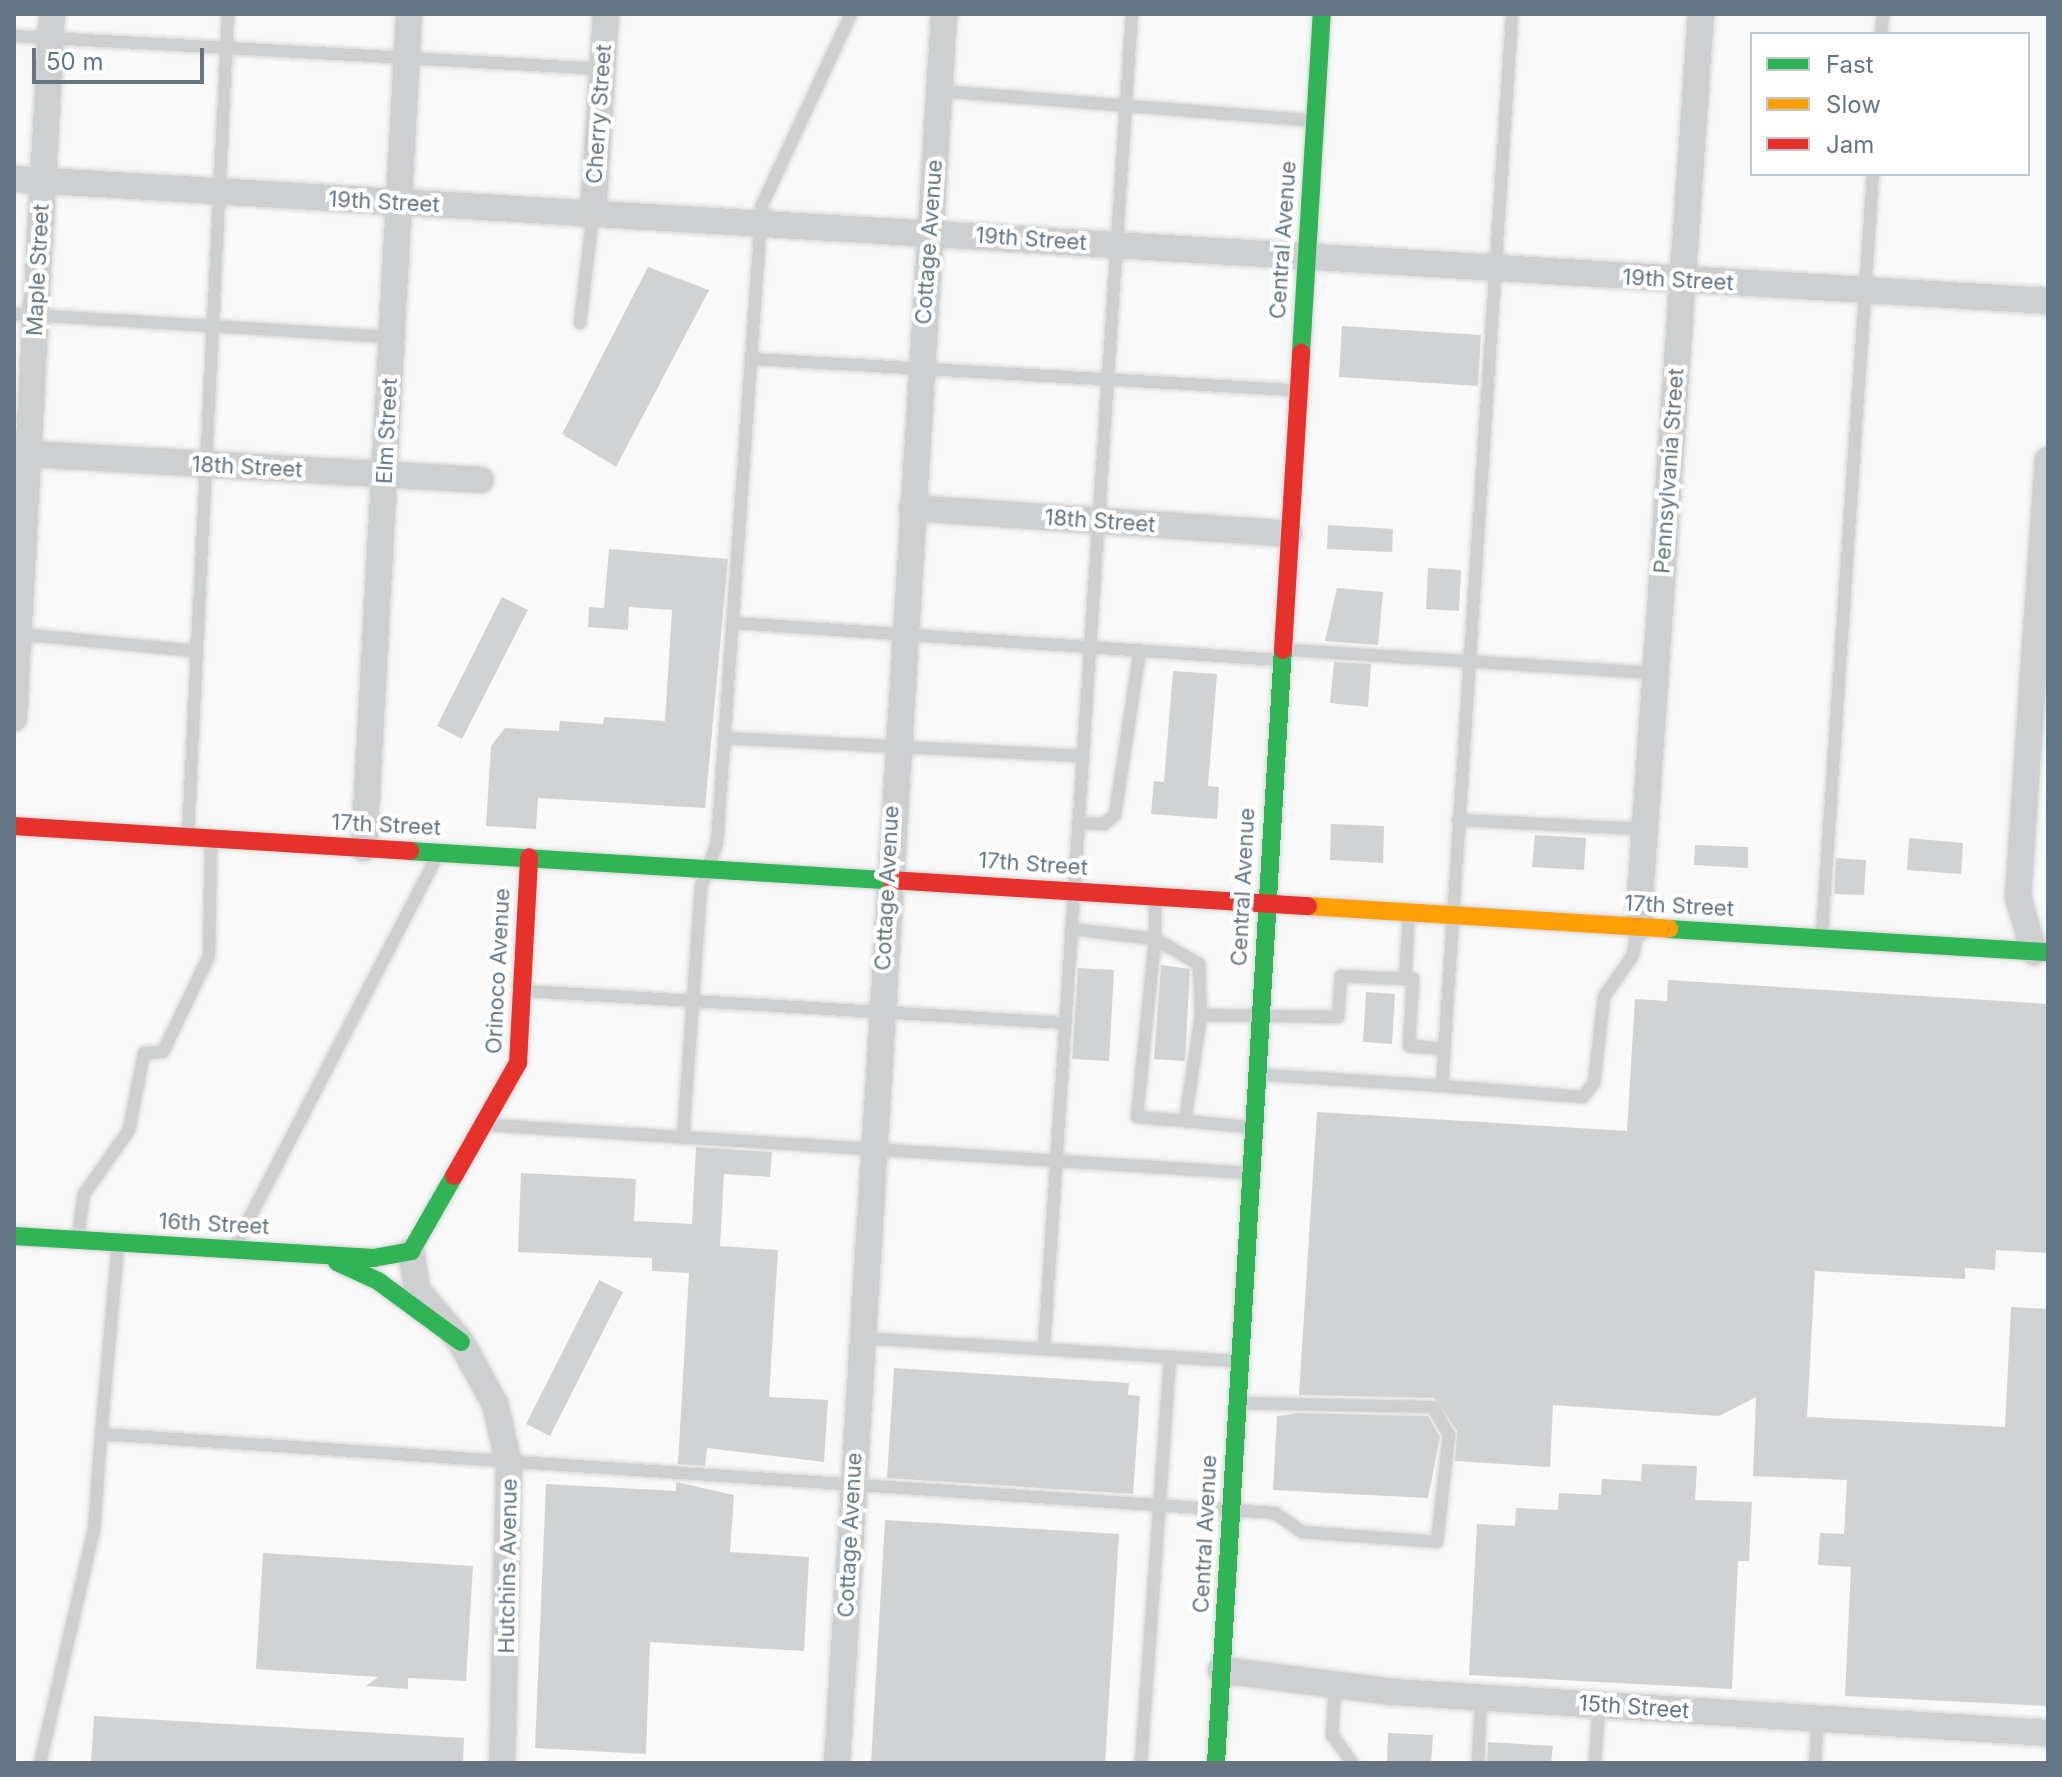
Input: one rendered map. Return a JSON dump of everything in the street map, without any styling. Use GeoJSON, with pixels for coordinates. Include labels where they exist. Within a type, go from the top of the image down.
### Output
{"type":"FeatureCollection","features":[{"type":"Feature","properties":{"kind":"street","name":"Elm Street"},"geometry":{"type":"LineString","coordinates":[[364,848],[409,14]]}},
{"type":"Feature","properties":{"kind":"street","name":"Cherry Street"},"geometry":{"type":"LineString","coordinates":[[593,214],[606,14]]}},
{"type":"Feature","properties":{"kind":"street","name":"Cottage Avenue"},"geometry":{"type":"LineString","coordinates":[[837,1763],[896,745],[944,14]]}},
{"type":"Feature","properties":{"kind":"street","name":"Central Avenue"},"geometry":{"type":"LineString","coordinates":[[1216,1763],[1259,1013],[1322,14]]}},
{"type":"Feature","properties":{"kind":"street","name":"Pennsylvania Street"},"geometry":{"type":"LineString","coordinates":[[1638,928],[1701,14]]}},
{"type":"Feature","properties":{"kind":"street","name":"Maple Street"},"geometry":{"type":"LineString","coordinates":[[14,718],[19,634],[25,315],[43,181],[51,26]]}},
{"type":"Feature","properties":{"kind":"street","name":"19th Street"},"geometry":{"type":"LineString","coordinates":[[14,179],[929,232],[1306,260],[2048,301]]}},
{"type":"Feature","properties":{"kind":"street","name":"18th Street"},"geometry":{"type":"LineString","coordinates":[[21,453],[480,480]]}},
{"type":"Feature","properties":{"kind":"street"},"geometry":{"type":"LineString","coordinates":[[2041,952],[2018,897],[2048,460]]}},
{"type":"Feature","properties":{"kind":"street","name":"18th Street"},"geometry":{"type":"LineString","coordinates":[[912,508],[1289,534]]}},
{"type":"Feature","properties":{"kind":"street","name":"17th Street"},"geometry":{"type":"LineString","coordinates":[[14,826],[2041,952]]}},
{"type":"Feature","properties":{"kind":"street","name":"Orinoco Avenue"},"geometry":{"type":"LineString","coordinates":[[411,1251],[518,1063],[529,857]]}},
{"type":"Feature","properties":{"kind":"street"},"geometry":{"type":"LineString","coordinates":[[2041,952],[2048,920]]}},
{"type":"Feature","properties":{"kind":"street","name":"16th Street"},"geometry":{"type":"LineString","coordinates":[[14,1236],[321,1254],[411,1251]]}},
{"type":"Feature","properties":{"kind":"street","name":"Hutchins Avenue"},"geometry":{"type":"LineString","coordinates":[[411,1251],[417,1290],[461,1342],[495,1404],[509,1464],[502,1763]]}},
{"type":"Feature","properties":{"kind":"street"},"geometry":{"type":"LineString","coordinates":[[321,1254],[378,1281],[461,1342]]}},
{"type":"Feature","properties":{"kind":"street","name":"15th Street"},"geometry":{"type":"LineString","coordinates":[[1221,1670],[1335,1685],[1481,1698],[2048,1733]]}},
{"type":"Feature","properties":{"kind":"lane"},"geometry":{"type":"LineString","coordinates":[[188,837],[228,14]]}},
{"type":"Feature","properties":{"kind":"lane"},"geometry":{"type":"LineString","coordinates":[[683,1138],[701,887],[709,868],[725,738],[762,205],[851,14]]}},
{"type":"Feature","properties":{"kind":"lane"},"geometry":{"type":"LineString","coordinates":[[1044,1348],[1052,1185],[1059,1161],[1080,756],[1132,14]]}},
{"type":"Feature","properties":{"kind":"lane"},"geometry":{"type":"LineString","coordinates":[[1442,1086],[1512,14]]}},
{"type":"Feature","properties":{"kind":"lane"},"geometry":{"type":"LineString","coordinates":[[14,36],[51,26],[226,49],[602,69]]}},
{"type":"Feature","properties":{"kind":"lane"},"geometry":{"type":"LineString","coordinates":[[939,91],[1125,102],[1315,121]]}},
{"type":"Feature","properties":{"kind":"lane"},"geometry":{"type":"LineString","coordinates":[[1821,939],[1873,176]]}},
{"type":"Feature","properties":{"kind":"lane"},"geometry":{"type":"LineString","coordinates":[[580,323],[593,214]]}},
{"type":"Feature","properties":{"kind":"lane"},"geometry":{"type":"LineString","coordinates":[[25,315],[392,337]]}},
{"type":"Feature","properties":{"kind":"lane"},"geometry":{"type":"LineString","coordinates":[[752,359],[920,373],[1298,390]]}},
{"type":"Feature","properties":{"kind":"lane"},"geometry":{"type":"LineString","coordinates":[[734,623],[1140,650],[1655,673]]}},
{"type":"Feature","properties":{"kind":"lane"},"geometry":{"type":"LineString","coordinates":[[19,634],[196,651]]}},
{"type":"Feature","properties":{"kind":"lane"},"geometry":{"type":"LineString","coordinates":[[1078,823],[1104,824],[1115,815],[1140,650]]}},
{"type":"Feature","properties":{"kind":"lane"},"geometry":{"type":"LineString","coordinates":[[725,738],[1080,756]]}},
{"type":"Feature","properties":{"kind":"lane"},"geometry":{"type":"LineString","coordinates":[[1458,820],[1645,829]]}},
{"type":"Feature","properties":{"kind":"lane"},"geometry":{"type":"LineString","coordinates":[[77,1240],[84,1194],[129,1130],[144,1053],[163,1052],[209,956],[211,838]]}},
{"type":"Feature","properties":{"kind":"lane"},"geometry":{"type":"LineString","coordinates":[[233,1249],[439,852]]}},
{"type":"Feature","properties":{"kind":"lane"},"geometry":{"type":"LineString","coordinates":[[1155,897],[1155,939],[1137,1117],[1253,1128]]}},
{"type":"Feature","properties":{"kind":"lane"},"geometry":{"type":"LineString","coordinates":[[1405,979],[1409,913]]}},
{"type":"Feature","properties":{"kind":"lane"},"geometry":{"type":"LineString","coordinates":[[1256,1075],[1583,1097],[1594,1083],[1604,997],[1633,955],[1638,928]]}},
{"type":"Feature","properties":{"kind":"lane"},"geometry":{"type":"LineString","coordinates":[[1071,929],[1155,939],[1199,964],[1201,1015],[1185,1121]]}},
{"type":"Feature","properties":{"kind":"lane"},"geometry":{"type":"LineString","coordinates":[[1201,1015],[1259,1013],[1338,1017],[1341,976],[1413,979],[1409,1046],[1444,1049]]}},
{"type":"Feature","properties":{"kind":"lane"},"geometry":{"type":"LineString","coordinates":[[522,991],[1064,1023]]}},
{"type":"Feature","properties":{"kind":"lane"},"geometry":{"type":"LineString","coordinates":[[485,1125],[1250,1173]]}},
{"type":"Feature","properties":{"kind":"lane"},"geometry":{"type":"LineString","coordinates":[[40,1763],[94,1530],[119,1242]]}},
{"type":"Feature","properties":{"kind":"lane"},"geometry":{"type":"LineString","coordinates":[[861,1338],[1239,1361]]}},
{"type":"Feature","properties":{"kind":"lane"},"geometry":{"type":"LineString","coordinates":[[1141,1763],[1170,1357]]}},
{"type":"Feature","properties":{"kind":"lane"},"geometry":{"type":"LineString","coordinates":[[101,1434],[509,1464],[1275,1513],[1302,1532],[1437,1542],[1446,1499],[1449,1435],[1433,1407],[1237,1403]]}},
{"type":"Feature","properties":{"kind":"lane"},"geometry":{"type":"LineString","coordinates":[[1335,1685],[1332,1735],[1352,1763]]}},
{"type":"Feature","properties":{"kind":"lane"},"geometry":{"type":"LineString","coordinates":[[1478,1763],[1481,1698]]}},
{"type":"Feature","properties":{"kind":"lane"},"geometry":{"type":"LineString","coordinates":[[1595,1763],[1599,1705]]}},
{"type":"Feature","properties":{"kind":"lane"},"geometry":{"type":"LineString","coordinates":[[1815,1763],[1818,1719]]}},
{"type":"Feature","properties":{"kind":"building"},"geometry":{"type":"Polygon","coordinates":[[[648,267],[709,290],[616,467],[562,434],[648,267]]]}},
{"type":"Feature","properties":{"kind":"building"},"geometry":{"type":"Polygon","coordinates":[[[1342,326],[1481,335],[1478,386],[1339,377],[1342,326]]]}},
{"type":"Feature","properties":{"kind":"building"},"geometry":{"type":"Polygon","coordinates":[[[1328,525],[1393,529],[1392,552],[1327,549],[1328,525]]]}},
{"type":"Feature","properties":{"kind":"building"},"geometry":{"type":"Polygon","coordinates":[[[609,549],[728,559],[705,808],[538,798],[536,829],[486,826],[491,746],[505,728],[559,731],[560,721],[603,724],[604,717],[665,721],[672,610],[629,607],[628,630],[588,627],[589,607],[604,608],[609,549]]]}},
{"type":"Feature","properties":{"kind":"building"},"geometry":{"type":"Polygon","coordinates":[[[1428,568],[1461,570],[1459,611],[1426,609],[1428,568]]]}},
{"type":"Feature","properties":{"kind":"building"},"geometry":{"type":"Polygon","coordinates":[[[1337,588],[1383,592],[1378,645],[1325,641],[1337,588]]]}},
{"type":"Feature","properties":{"kind":"building"},"geometry":{"type":"Polygon","coordinates":[[[502,597],[528,610],[462,739],[437,726],[502,597]]]}},
{"type":"Feature","properties":{"kind":"building"},"geometry":{"type":"Polygon","coordinates":[[[1334,662],[1371,664],[1368,707],[1330,703],[1334,662]]]}},
{"type":"Feature","properties":{"kind":"building"},"geometry":{"type":"Polygon","coordinates":[[[1173,671],[1217,674],[1208,786],[1219,787],[1217,819],[1151,814],[1154,781],[1164,782],[1173,671]]]}},
{"type":"Feature","properties":{"kind":"building"},"geometry":{"type":"Polygon","coordinates":[[[1331,824],[1384,826],[1383,863],[1330,860],[1331,824]]]}},
{"type":"Feature","properties":{"kind":"building"},"geometry":{"type":"Polygon","coordinates":[[[1535,835],[1586,838],[1584,870],[1532,867],[1535,835]]]}},
{"type":"Feature","properties":{"kind":"building"},"geometry":{"type":"Polygon","coordinates":[[[1909,838],[1963,843],[1961,874],[1907,870],[1909,838]]]}},
{"type":"Feature","properties":{"kind":"building"},"geometry":{"type":"Polygon","coordinates":[[[1695,845],[1748,847],[1748,868],[1694,865],[1695,845]]]}},
{"type":"Feature","properties":{"kind":"building"},"geometry":{"type":"Polygon","coordinates":[[[1836,858],[1866,860],[1864,895],[1834,894],[1836,858]]]}},
{"type":"Feature","properties":{"kind":"building"},"geometry":{"type":"Polygon","coordinates":[[[1161,965],[1190,969],[1185,1061],[1154,1059],[1161,965]]]}},
{"type":"Feature","properties":{"kind":"building"},"geometry":{"type":"Polygon","coordinates":[[[1078,968],[1114,970],[1109,1061],[1072,1059],[1078,968]]]}},
{"type":"Feature","properties":{"kind":"building"},"geometry":{"type":"Polygon","coordinates":[[[1668,980],[2048,1004],[2048,1253],[1996,1250],[1995,1270],[1965,1268],[1965,1279],[1815,1271],[1807,1417],[2005,1427],[2011,1307],[2048,1309],[2048,1706],[1845,1696],[1851,1567],[1818,1565],[1820,1533],[1844,1534],[1847,1480],[1753,1476],[1756,1397],[1719,1416],[1553,1405],[1550,1467],[1455,1461],[1457,1431],[1434,1398],[1299,1395],[1317,1112],[1627,1131],[1635,999],[1667,1001],[1668,980]]]}},
{"type":"Feature","properties":{"kind":"building"},"geometry":{"type":"Polygon","coordinates":[[[1366,992],[1395,994],[1392,1044],[1363,1042],[1366,992]]]}},
{"type":"Feature","properties":{"kind":"building"},"geometry":{"type":"Polygon","coordinates":[[[696,1147],[772,1152],[770,1177],[724,1174],[720,1246],[778,1250],[769,1397],[828,1400],[824,1462],[707,1448],[705,1466],[678,1464],[689,1273],[652,1271],[652,1258],[518,1252],[521,1173],[636,1179],[634,1221],[692,1224],[696,1147]]]}},
{"type":"Feature","properties":{"kind":"building"},"geometry":{"type":"Polygon","coordinates":[[[599,1280],[623,1292],[550,1436],[526,1424],[599,1280]]]}},
{"type":"Feature","properties":{"kind":"building"},"geometry":{"type":"Polygon","coordinates":[[[894,1368],[1129,1383],[1128,1395],[1140,1396],[1133,1494],[887,1478],[894,1368]]]}},
{"type":"Feature","properties":{"kind":"building"},"geometry":{"type":"Polygon","coordinates":[[[1298,1413],[1428,1416],[1440,1437],[1428,1498],[1273,1490],[1277,1416],[1298,1413]]]}},
{"type":"Feature","properties":{"kind":"building"},"geometry":{"type":"Polygon","coordinates":[[[1642,1464],[1697,1466],[1695,1500],[1752,1502],[1749,1561],[1738,1561],[1732,1689],[1469,1675],[1477,1524],[1515,1526],[1516,1508],[1558,1510],[1559,1493],[1601,1495],[1602,1479],[1641,1481],[1642,1464]]]}},
{"type":"Feature","properties":{"kind":"building"},"geometry":{"type":"Polygon","coordinates":[[[676,1482],[734,1495],[730,1552],[809,1557],[804,1651],[650,1642],[646,1754],[535,1748],[546,1484],[676,1491],[676,1482]]]}},
{"type":"Feature","properties":{"kind":"building"},"geometry":{"type":"Polygon","coordinates":[[[885,1520],[1119,1534],[1105,1763],[871,1763],[885,1520]]]}},
{"type":"Feature","properties":{"kind":"building"},"geometry":{"type":"Polygon","coordinates":[[[263,1553],[473,1566],[466,1681],[408,1678],[408,1689],[366,1686],[378,1677],[256,1669],[263,1553]]]}},
{"type":"Feature","properties":{"kind":"building"},"geometry":{"type":"Polygon","coordinates":[[[94,1716],[464,1738],[463,1763],[91,1763],[94,1716]]]}},
{"type":"Feature","properties":{"kind":"building"},"geometry":{"type":"Polygon","coordinates":[[[1388,1733],[1433,1735],[1431,1763],[1387,1763],[1388,1733]]]}},
{"type":"Feature","properties":{"kind":"building"},"geometry":{"type":"Polygon","coordinates":[[[1488,1742],[1553,1746],[1551,1763],[1487,1763],[1488,1742]]]}},
{"type":"Feature","properties":{"kind":"traffic: fast"},"geometry":{"type":"LineString","coordinates":[[1301,353],[1322,14]]}},
{"type":"Feature","properties":{"kind":"traffic: fast"},"geometry":{"type":"LineString","coordinates":[[1216,1763],[1283,650]]}},
{"type":"Feature","properties":{"kind":"traffic: fast"},"geometry":{"type":"LineString","coordinates":[[410,851],[891,880]]}},
{"type":"Feature","properties":{"kind":"traffic: fast"},"geometry":{"type":"LineString","coordinates":[[1669,929],[2048,952]]}},
{"type":"Feature","properties":{"kind":"traffic: fast"},"geometry":{"type":"LineString","coordinates":[[14,1236],[373,1258],[411,1251],[454,1176]]}},
{"type":"Feature","properties":{"kind":"traffic: fast"},"geometry":{"type":"LineString","coordinates":[[337,1262],[378,1281],[461,1342]]}},
{"type":"Feature","properties":{"kind":"traffic: slow"},"geometry":{"type":"LineString","coordinates":[[1308,906],[1669,929]]}},
{"type":"Feature","properties":{"kind":"traffic: jam"},"geometry":{"type":"LineString","coordinates":[[1283,650],[1301,353]]}},
{"type":"Feature","properties":{"kind":"traffic: jam"},"geometry":{"type":"LineString","coordinates":[[14,826],[410,851]]}},
{"type":"Feature","properties":{"kind":"traffic: jam"},"geometry":{"type":"LineString","coordinates":[[454,1176],[518,1063],[529,857]]}},
{"type":"Feature","properties":{"kind":"traffic: jam"},"geometry":{"type":"LineString","coordinates":[[891,880],[1308,906]]}}]}
